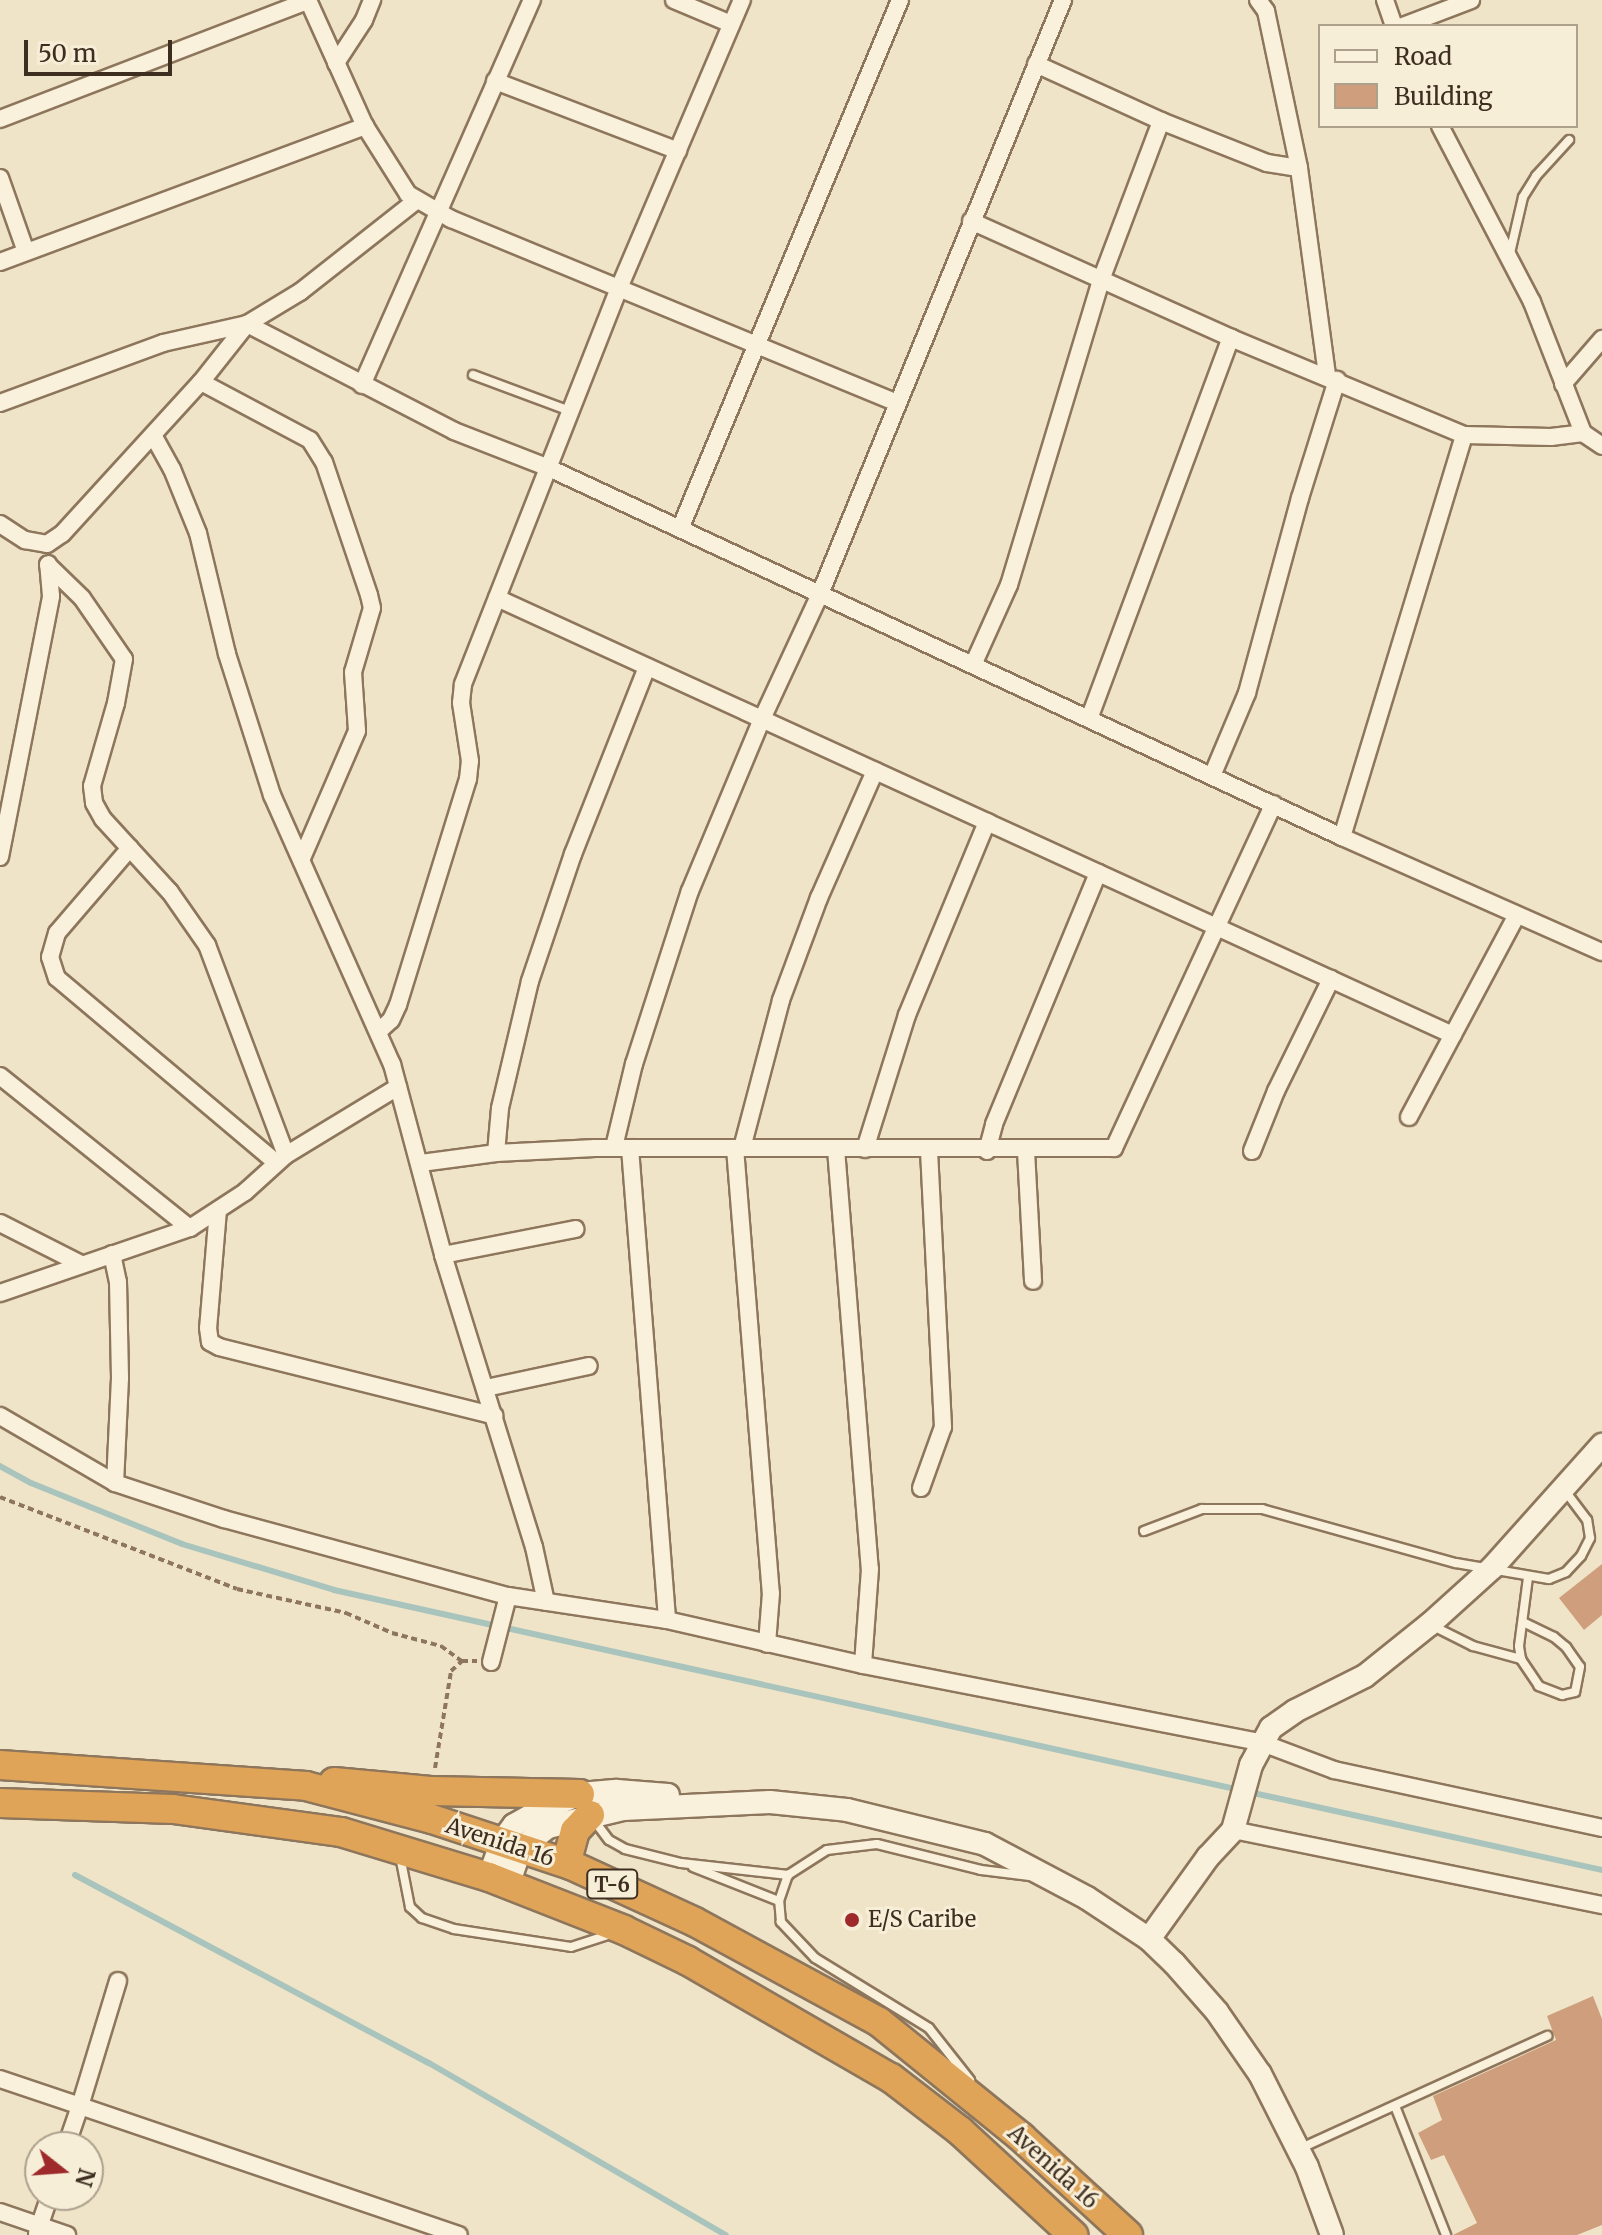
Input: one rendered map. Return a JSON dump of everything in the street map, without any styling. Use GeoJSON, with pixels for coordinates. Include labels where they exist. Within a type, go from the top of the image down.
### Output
{"type":"FeatureCollection","features":[{"type":"Feature","properties":{"kind":"highway","name":"Avenida 16"},"geometry":{"type":"LineString","coordinates":[[0,1765],[306,1786],[511,1844],[571,1865],[695,1922],[879,2022],[1002,2121],[1128,2235]]}},
{"type":"Feature","properties":{"kind":"highway","name":"T-6"},"geometry":{"type":"LineString","coordinates":[[306,1786],[344,1781],[585,1804]]}},
{"type":"Feature","properties":{"kind":"highway","name":"Avenida 16"},"geometry":{"type":"LineString","coordinates":[[0,1803],[173,1809],[341,1832],[498,1881],[624,1930],[688,1961],[891,2078],[960,2131],[1073,2235]]}},
{"type":"Feature","properties":{"kind":"highway"},"geometry":{"type":"LineString","coordinates":[[571,1865],[568,1857],[585,1804]]}},
{"type":"Feature","properties":{"kind":"street"},"geometry":{"type":"LineString","coordinates":[[0,119],[308,0],[365,126],[408,194],[439,212],[896,402]]}},
{"type":"Feature","properties":{"kind":"street"},"geometry":{"type":"LineString","coordinates":[[336,63],[364,20],[372,0]]}},
{"type":"Feature","properties":{"kind":"street"},"geometry":{"type":"LineString","coordinates":[[362,385],[532,0]]}},
{"type":"Feature","properties":{"kind":"street"},"geometry":{"type":"LineString","coordinates":[[674,0],[731,24]]}},
{"type":"Feature","properties":{"kind":"street"},"geometry":{"type":"LineString","coordinates":[[379,1031],[391,1020],[398,1005],[468,779],[470,761],[461,703],[463,684],[619,288],[742,0]]}},
{"type":"Feature","properties":{"kind":"street"},"geometry":{"type":"LineString","coordinates":[[680,529],[900,0]]}},
{"type":"Feature","properties":{"kind":"street"},"geometry":{"type":"LineString","coordinates":[[667,1620],[622,1148],[634,1064],[690,891],[762,719],[820,594],[1063,0]]}},
{"type":"Feature","properties":{"kind":"street"},"geometry":{"type":"LineString","coordinates":[[1212,776],[1247,693],[1332,378],[1299,168],[1266,11],[1258,0]]}},
{"type":"Feature","properties":{"kind":"street"},"geometry":{"type":"LineString","coordinates":[[1385,0],[1393,24]]}},
{"type":"Feature","properties":{"kind":"street"},"geometry":{"type":"LineString","coordinates":[[1408,24],[1471,0]]}},
{"type":"Feature","properties":{"kind":"street"},"geometry":{"type":"LineString","coordinates":[[1036,64],[1161,121],[1267,163],[1299,168]]}},
{"type":"Feature","properties":{"kind":"street"},"geometry":{"type":"LineString","coordinates":[[495,81],[678,151]]}},
{"type":"Feature","properties":{"kind":"street"},"geometry":{"type":"LineString","coordinates":[[973,665],[1009,585],[1101,280],[1161,121]]}},
{"type":"Feature","properties":{"kind":"street"},"geometry":{"type":"LineString","coordinates":[[0,262],[365,126]]}},
{"type":"Feature","properties":{"kind":"street"},"geometry":{"type":"LineString","coordinates":[[1441,128],[1532,302],[1583,433],[1602,446]]}},
{"type":"Feature","properties":{"kind":"street"},"geometry":{"type":"LineString","coordinates":[[0,178],[26,252]]}},
{"type":"Feature","properties":{"kind":"street"},"geometry":{"type":"LineString","coordinates":[[0,403],[163,343],[247,324],[300,292],[417,200]]}},
{"type":"Feature","properties":{"kind":"street"},"geometry":{"type":"LineString","coordinates":[[971,221],[1231,338],[1464,435],[1551,437],[1583,433]]}},
{"type":"Feature","properties":{"kind":"street"},"geometry":{"type":"LineString","coordinates":[[0,524],[25,540],[47,544],[62,534],[201,382],[247,324]]}},
{"type":"Feature","properties":{"kind":"street"},"geometry":{"type":"LineString","coordinates":[[247,324],[454,431],[549,468],[1342,837],[1602,952]]}},
{"type":"Feature","properties":{"kind":"street"},"geometry":{"type":"LineString","coordinates":[[1089,719],[1231,338]]}},
{"type":"Feature","properties":{"kind":"street"},"geometry":{"type":"LineString","coordinates":[[1563,384],[1602,339]]}},
{"type":"Feature","properties":{"kind":"street"},"geometry":{"type":"LineString","coordinates":[[201,382],[310,440],[324,462],[372,608],[353,672],[357,731],[302,858]]}},
{"type":"Feature","properties":{"kind":"street"},"geometry":{"type":"LineString","coordinates":[[153,435],[172,469],[198,533],[227,654],[272,795],[379,1031],[398,1087],[421,1163],[443,1255],[534,1547],[546,1602]]}},
{"type":"Feature","properties":{"kind":"street"},"geometry":{"type":"LineString","coordinates":[[1342,837],[1464,435]]}},
{"type":"Feature","properties":{"kind":"street"},"geometry":{"type":"LineString","coordinates":[[0,857],[6,790],[51,596],[47,544]]}},
{"type":"Feature","properties":{"kind":"street"},"geometry":{"type":"LineString","coordinates":[[48,565],[82,598],[124,659],[116,703],[92,786],[94,803],[103,819],[170,892],[207,945],[281,1159]]}},
{"type":"Feature","properties":{"kind":"street"},"geometry":{"type":"LineString","coordinates":[[497,598],[1453,1035]]}},
{"type":"Feature","properties":{"kind":"street"},"geometry":{"type":"LineString","coordinates":[[496,1153],[500,1108],[530,981],[573,854],[647,667]]}},
{"type":"Feature","properties":{"kind":"street"},"geometry":{"type":"LineString","coordinates":[[767,1644],[771,1593],[738,1148],[781,1000],[819,898],[875,771]]}},
{"type":"Feature","properties":{"kind":"street"},"geometry":{"type":"LineString","coordinates":[[421,1163],[496,1153],[622,1148],[1026,1151],[1114,1148],[1274,804]]}},
{"type":"Feature","properties":{"kind":"street"},"geometry":{"type":"LineString","coordinates":[[865,1149],[907,1015],[987,822]]}},
{"type":"Feature","properties":{"kind":"street"},"geometry":{"type":"LineString","coordinates":[[130,848],[57,933],[50,957],[57,978],[281,1159]]}},
{"type":"Feature","properties":{"kind":"street"},"geometry":{"type":"LineString","coordinates":[[987,1151],[994,1124],[1098,873]]}},
{"type":"Feature","properties":{"kind":"street"},"geometry":{"type":"LineString","coordinates":[[1409,1117],[1517,915]]}},
{"type":"Feature","properties":{"kind":"street"},"geometry":{"type":"LineString","coordinates":[[1252,1151],[1276,1091],[1331,979]]}},
{"type":"Feature","properties":{"kind":"street"},"geometry":{"type":"LineString","coordinates":[[0,1076],[190,1228]]}},
{"type":"Feature","properties":{"kind":"street"},"geometry":{"type":"LineString","coordinates":[[0,1293],[190,1228],[245,1192],[281,1159],[398,1087]]}},
{"type":"Feature","properties":{"kind":"street"},"geometry":{"type":"LineString","coordinates":[[836,1149],[870,1569],[863,1665]]}},
{"type":"Feature","properties":{"kind":"street"},"geometry":{"type":"LineString","coordinates":[[921,1488],[943,1427],[929,1150]]}},
{"type":"Feature","properties":{"kind":"street"},"geometry":{"type":"LineString","coordinates":[[1026,1151],[1033,1281]]}},
{"type":"Feature","properties":{"kind":"street"},"geometry":{"type":"LineString","coordinates":[[218,1210],[208,1328],[210,1342],[219,1347],[495,1416]]}},
{"type":"Feature","properties":{"kind":"street"},"geometry":{"type":"LineString","coordinates":[[0,1223],[81,1264]]}},
{"type":"Feature","properties":{"kind":"street"},"geometry":{"type":"LineString","coordinates":[[443,1255],[575,1229]]}},
{"type":"Feature","properties":{"kind":"street"},"geometry":{"type":"LineString","coordinates":[[112,1254],[118,1282],[120,1378],[115,1483]]}},
{"type":"Feature","properties":{"kind":"street"},"geometry":{"type":"LineString","coordinates":[[486,1388],[589,1366]]}},
{"type":"Feature","properties":{"kind":"street"},"geometry":{"type":"LineString","coordinates":[[0,1416],[115,1483],[224,1519],[508,1596],[667,1620],[863,1665],[1260,1742],[1334,1770],[1602,1828]]}},
{"type":"Feature","properties":{"kind":"street"},"geometry":{"type":"LineString","coordinates":[[1149,1939],[1235,1822],[1251,1765],[1260,1742],[1271,1728],[1295,1711],[1365,1676],[1430,1624],[1493,1567],[1602,1445]]}},
{"type":"Feature","properties":{"kind":"street"},"geometry":{"type":"LineString","coordinates":[[491,1662],[508,1596]]}},
{"type":"Feature","properties":{"kind":"street"},"geometry":{"type":"LineString","coordinates":[[498,1881],[511,1844],[548,1827],[585,1804],[623,1809],[786,1803],[847,1810],[918,1825],[985,1844],[1087,1898],[1149,1939],[1217,2012],[1260,2074],[1298,2150],[1332,2235]]}},
{"type":"Feature","properties":{"kind":"street"},"geometry":{"type":"LineString","coordinates":[[1235,1822],[1602,1905]]}},
{"type":"Feature","properties":{"kind":"street"},"geometry":{"type":"LineString","coordinates":[[71,2131],[118,1981]]}},
{"type":"Feature","properties":{"kind":"street"},"geometry":{"type":"LineString","coordinates":[[0,2079],[459,2235]]}},
{"type":"Feature","properties":{"kind":"street"},"geometry":{"type":"LineString","coordinates":[[38,2230],[45,2211]]}},
{"type":"Feature","properties":{"kind":"street"},"geometry":{"type":"LineString","coordinates":[[0,2212],[38,2230],[67,2235]]}},
{"type":"Feature","properties":{"kind":"lane"},"geometry":{"type":"LineString","coordinates":[[1509,258],[1523,197],[1536,176],[1569,140]]}},
{"type":"Feature","properties":{"kind":"lane"},"geometry":{"type":"LineString","coordinates":[[473,375],[571,411]]}},
{"type":"Feature","properties":{"kind":"lane"},"geometry":{"type":"LineString","coordinates":[[1144,1531],[1202,1509],[1262,1509],[1456,1563],[1493,1567],[1528,1578],[1549,1579],[1566,1572],[1581,1556],[1590,1538],[1587,1520],[1564,1490]]}},
{"type":"Feature","properties":{"kind":"lane"},"geometry":{"type":"LineString","coordinates":[[1523,1622],[1554,1637],[1566,1647],[1580,1667],[1575,1692],[1562,1695],[1539,1686],[1521,1659],[1519,1646],[1528,1578]]}},
{"type":"Feature","properties":{"kind":"lane"},"geometry":{"type":"LineString","coordinates":[[1430,1624],[1473,1646],[1521,1659]]}},
{"type":"Feature","properties":{"kind":"lane"},"geometry":{"type":"LineString","coordinates":[[585,1804],[609,1840],[625,1849],[681,1863],[779,1901]]}},
{"type":"Feature","properties":{"kind":"lane"},"geometry":{"type":"LineString","coordinates":[[1002,2121],[929,2028],[815,1958],[781,1922],[779,1901],[788,1875],[827,1850],[877,1844],[981,1870],[1046,1877]]}},
{"type":"Feature","properties":{"kind":"lane"},"geometry":{"type":"LineString","coordinates":[[399,1849],[410,1907],[422,1918],[454,1929],[571,1947],[624,1930]]}},
{"type":"Feature","properties":{"kind":"lane"},"geometry":{"type":"LineString","coordinates":[[681,1863],[788,1875]]}},
{"type":"Feature","properties":{"kind":"lane"},"geometry":{"type":"LineString","coordinates":[[1298,2150],[1547,2036]]}},
{"type":"Feature","properties":{"kind":"lane"},"geometry":{"type":"LineString","coordinates":[[1395,2106],[1446,2235]]}},
{"type":"Feature","properties":{"kind":"path"},"geometry":{"type":"LineString","coordinates":[[0,1497],[237,1589],[346,1613],[392,1633],[441,1646],[462,1661],[491,1662]]}},
{"type":"Feature","properties":{"kind":"path"},"geometry":{"type":"LineString","coordinates":[[431,1791],[451,1671],[462,1661]]}},
{"type":"Feature","properties":{"kind":"building"},"geometry":{"type":"Polygon","coordinates":[[[1602,1564],[1602,1615],[1584,1630],[1559,1598],[1602,1564]]]}},
{"type":"Feature","properties":{"kind":"building"},"geometry":{"type":"Polygon","coordinates":[[[1593,1996],[1602,2019],[1602,2225],[1577,2235],[1453,2235],[1477,2223],[1444,2155],[1431,2160],[1418,2133],[1442,2120],[1433,2096],[1556,2040],[1547,2016],[1593,1996]]]}},
{"type":"Feature","properties":{"kind":"waterway"},"geometry":{"type":"LineString","coordinates":[[0,1466],[31,1483],[182,1544],[334,1590],[1602,1870]]}},
{"type":"Feature","properties":{"kind":"waterway"},"geometry":{"type":"LineString","coordinates":[[75,1875],[429,2063],[726,2235]]}},
{"type":"Feature","properties":{"kind":"place","name":"E/S Caribe"},"geometry":{"type":"Point","coordinates":[852,1920]}}]}
